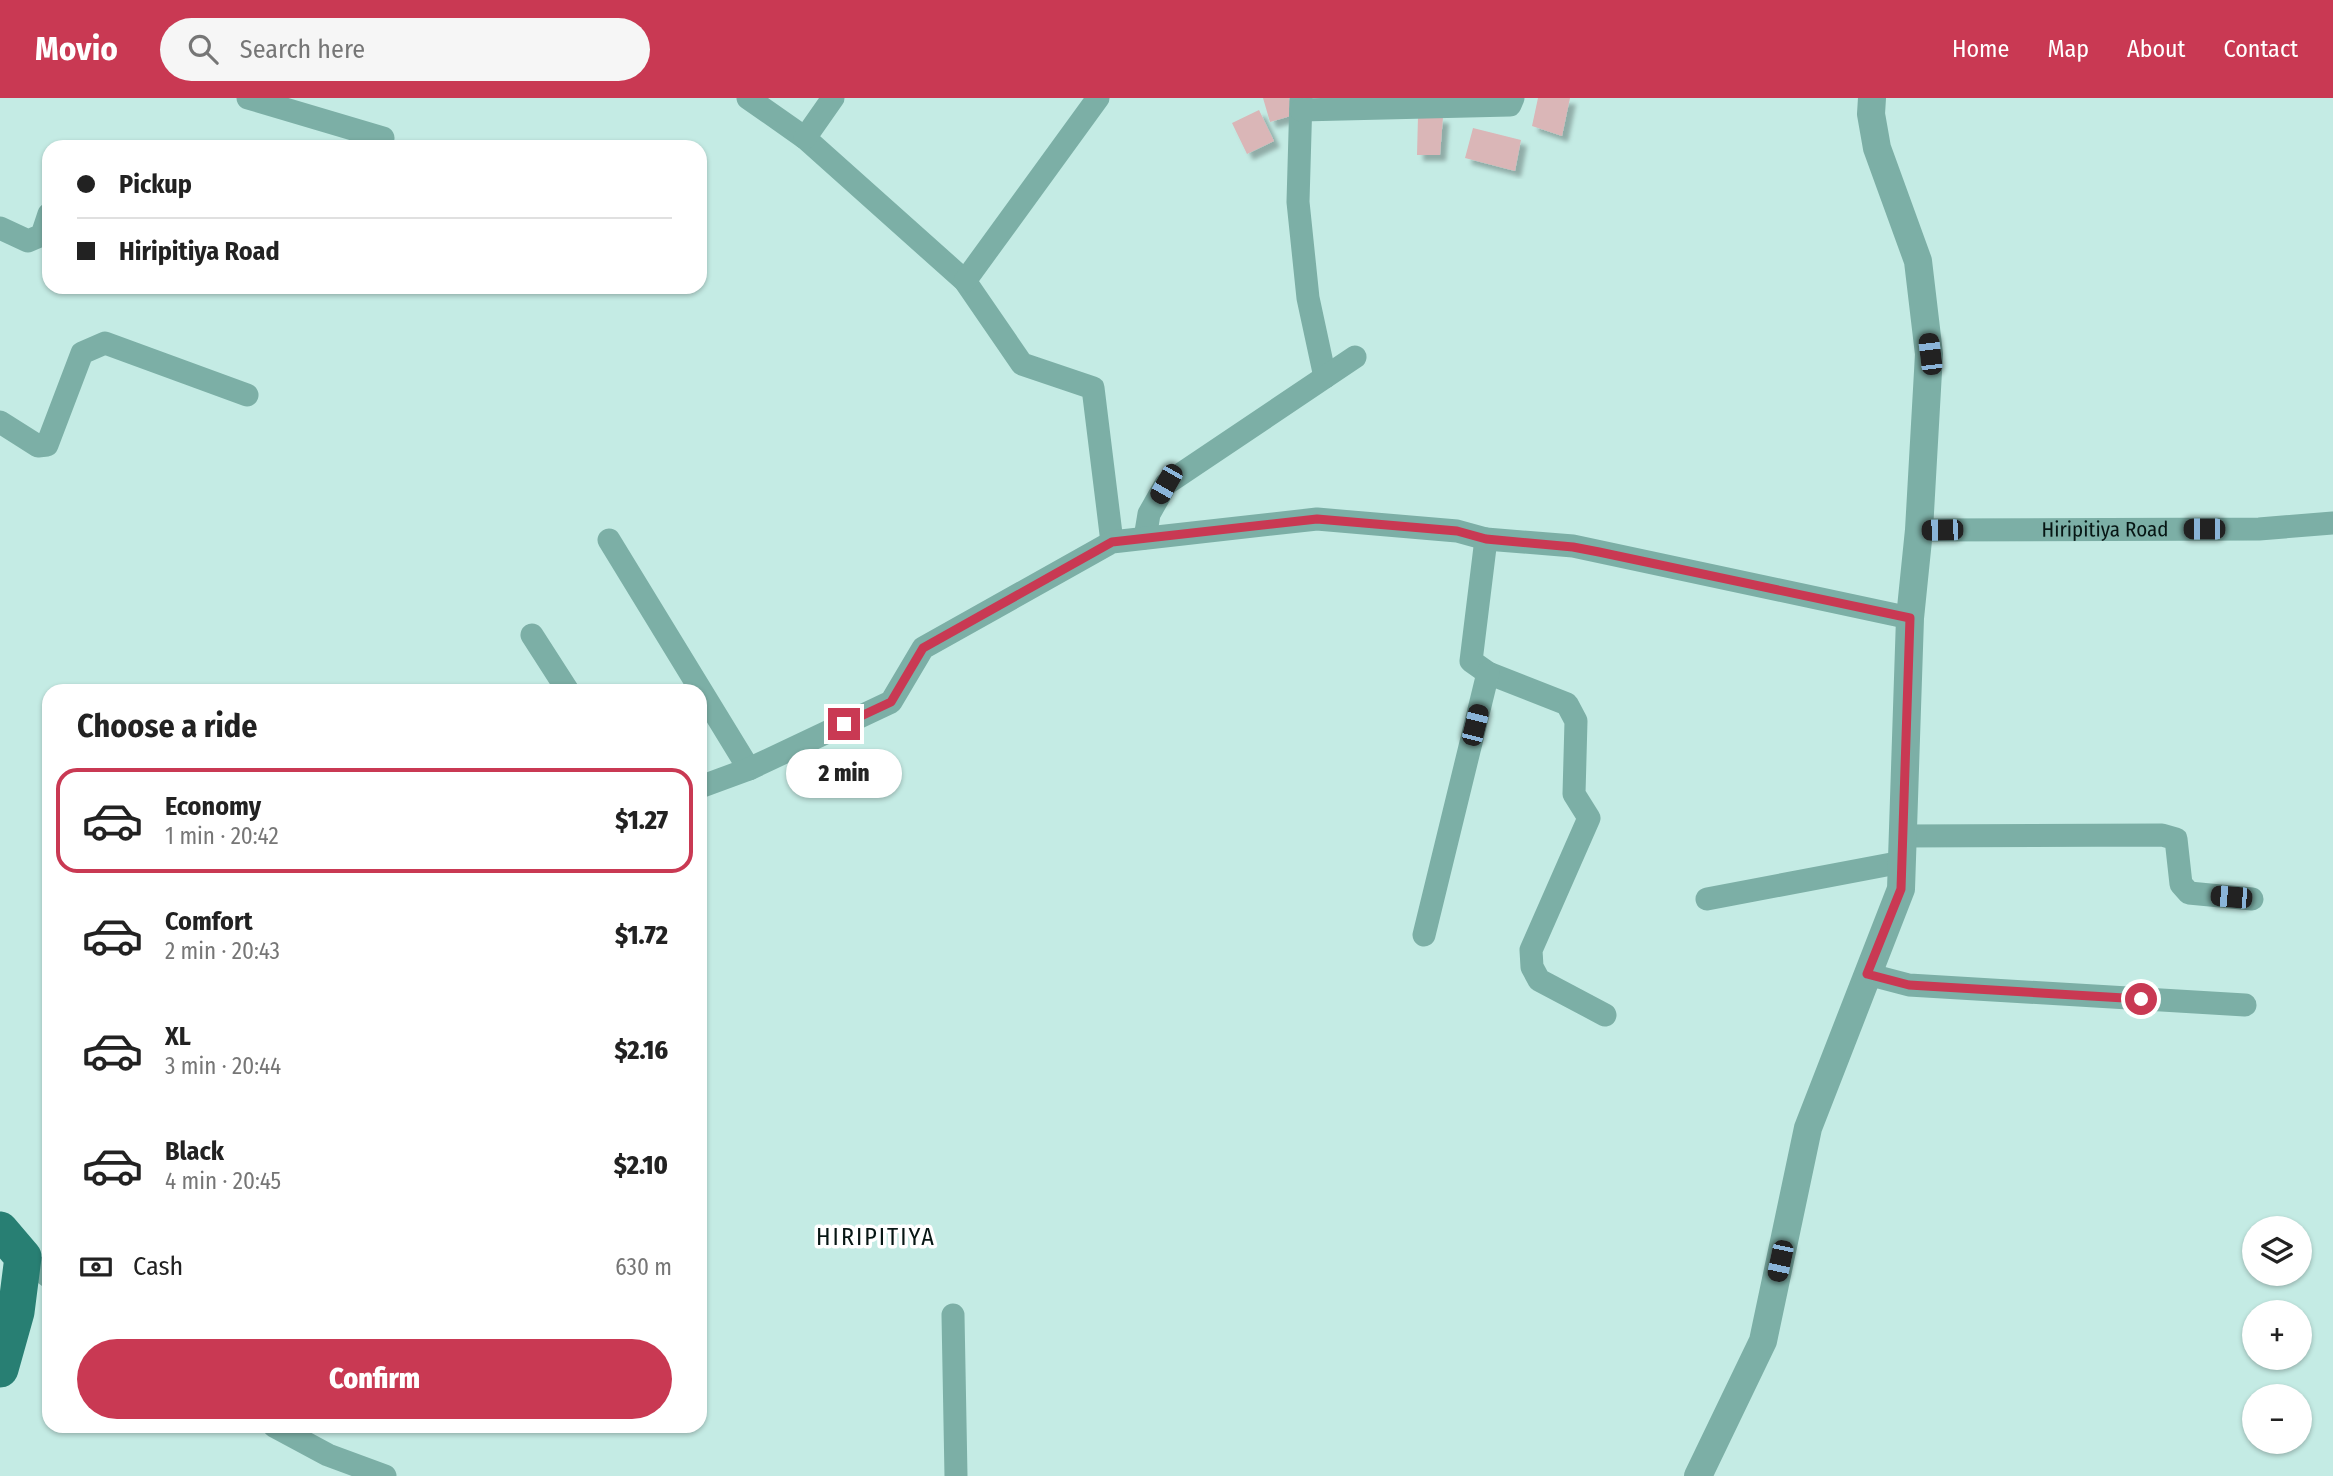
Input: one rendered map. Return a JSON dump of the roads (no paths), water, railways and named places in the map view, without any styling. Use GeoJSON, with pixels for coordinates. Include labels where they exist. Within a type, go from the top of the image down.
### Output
{"type":"FeatureCollection","features":[{"type":"Feature","properties":{"kind":"main road"},"geometry":{"type":"LineString","coordinates":[[0,1369],[16,1312],[24,1255]]}},
{"type":"Feature","properties":{"kind":"street"},"geometry":{"type":"LineString","coordinates":[[248,98],[383,138]]}},
{"type":"Feature","properties":{"kind":"street"},"geometry":{"type":"LineString","coordinates":[[748,98],[805,138],[965,281],[1022,364],[1093,388],[1112,542]]}},
{"type":"Feature","properties":{"kind":"street"},"geometry":{"type":"LineString","coordinates":[[805,138],[832,98]]}},
{"type":"Feature","properties":{"kind":"street"},"geometry":{"type":"LineString","coordinates":[[965,281],[1098,98]]}},
{"type":"Feature","properties":{"kind":"street"},"geometry":{"type":"LineString","coordinates":[[1325,377],[1308,298],[1298,202],[1301,104],[1510,105],[1513,98]]}},
{"type":"Feature","properties":{"kind":"street"},"geometry":{"type":"LineString","coordinates":[[1698,1476],[1763,1341],[1808,1128],[1901,889],[1910,618],[1919,530],[1930,354],[1918,261],[1877,148],[1871,114],[1872,98]]}},
{"type":"Feature","properties":{"kind":"street"},"geometry":{"type":"LineString","coordinates":[[0,229],[28,241],[42,235]]}},
{"type":"Feature","properties":{"kind":"street"},"geometry":{"type":"LineString","coordinates":[[0,422],[38,446],[47,445],[82,353],[105,343],[247,395]]}},
{"type":"Feature","properties":{"kind":"street"},"geometry":{"type":"LineString","coordinates":[[1145,538],[1149,514],[1166,484],[1355,357]]}},
{"type":"Feature","properties":{"kind":"street"},"geometry":{"type":"LineString","coordinates":[[707,784],[749,768],[891,702],[923,648],[1112,542],[1317,519],[1457,531],[1486,539],[1573,547],[1910,618]]}},
{"type":"Feature","properties":{"kind":"street","name":"Hiripitiya Road"},"geometry":{"type":"LineString","coordinates":[[1919,530],[2259,529],[2333,523]]}},
{"type":"Feature","properties":{"kind":"street"},"geometry":{"type":"LineString","coordinates":[[1486,539],[1471,661],[1488,673],[1567,704],[1576,721],[1574,794],[1589,818],[1531,950],[1532,967],[1539,980],[1605,1015]]}},
{"type":"Feature","properties":{"kind":"street"},"geometry":{"type":"LineString","coordinates":[[609,540],[697,684]]}},
{"type":"Feature","properties":{"kind":"street"},"geometry":{"type":"LineString","coordinates":[[532,635],[564,684]]}},
{"type":"Feature","properties":{"kind":"street"},"geometry":{"type":"LineString","coordinates":[[1424,935],[1488,673]]}},
{"type":"Feature","properties":{"kind":"street"},"geometry":{"type":"LineString","coordinates":[[707,700],[749,768]]}},
{"type":"Feature","properties":{"kind":"street"},"geometry":{"type":"LineString","coordinates":[[1707,899],[1902,849],[2162,835],[2176,839],[2181,884],[2189,892],[2252,898]]}},
{"type":"Feature","properties":{"kind":"street"},"geometry":{"type":"LineString","coordinates":[[1867,974],[1909,985],[2245,1005]]}},
{"type":"Feature","properties":{"kind":"street"},"geometry":{"type":"LineString","coordinates":[[953,1315],[956,1476]]}},
{"type":"Feature","properties":{"kind":"street"},"geometry":{"type":"LineString","coordinates":[[287,1433],[328,1455],[385,1476]]}},
{"type":"Feature","properties":{"kind":"district","name":"HIRIPITIYA"},"geometry":{"type":"Point","coordinates":[876,1237]}}]}
